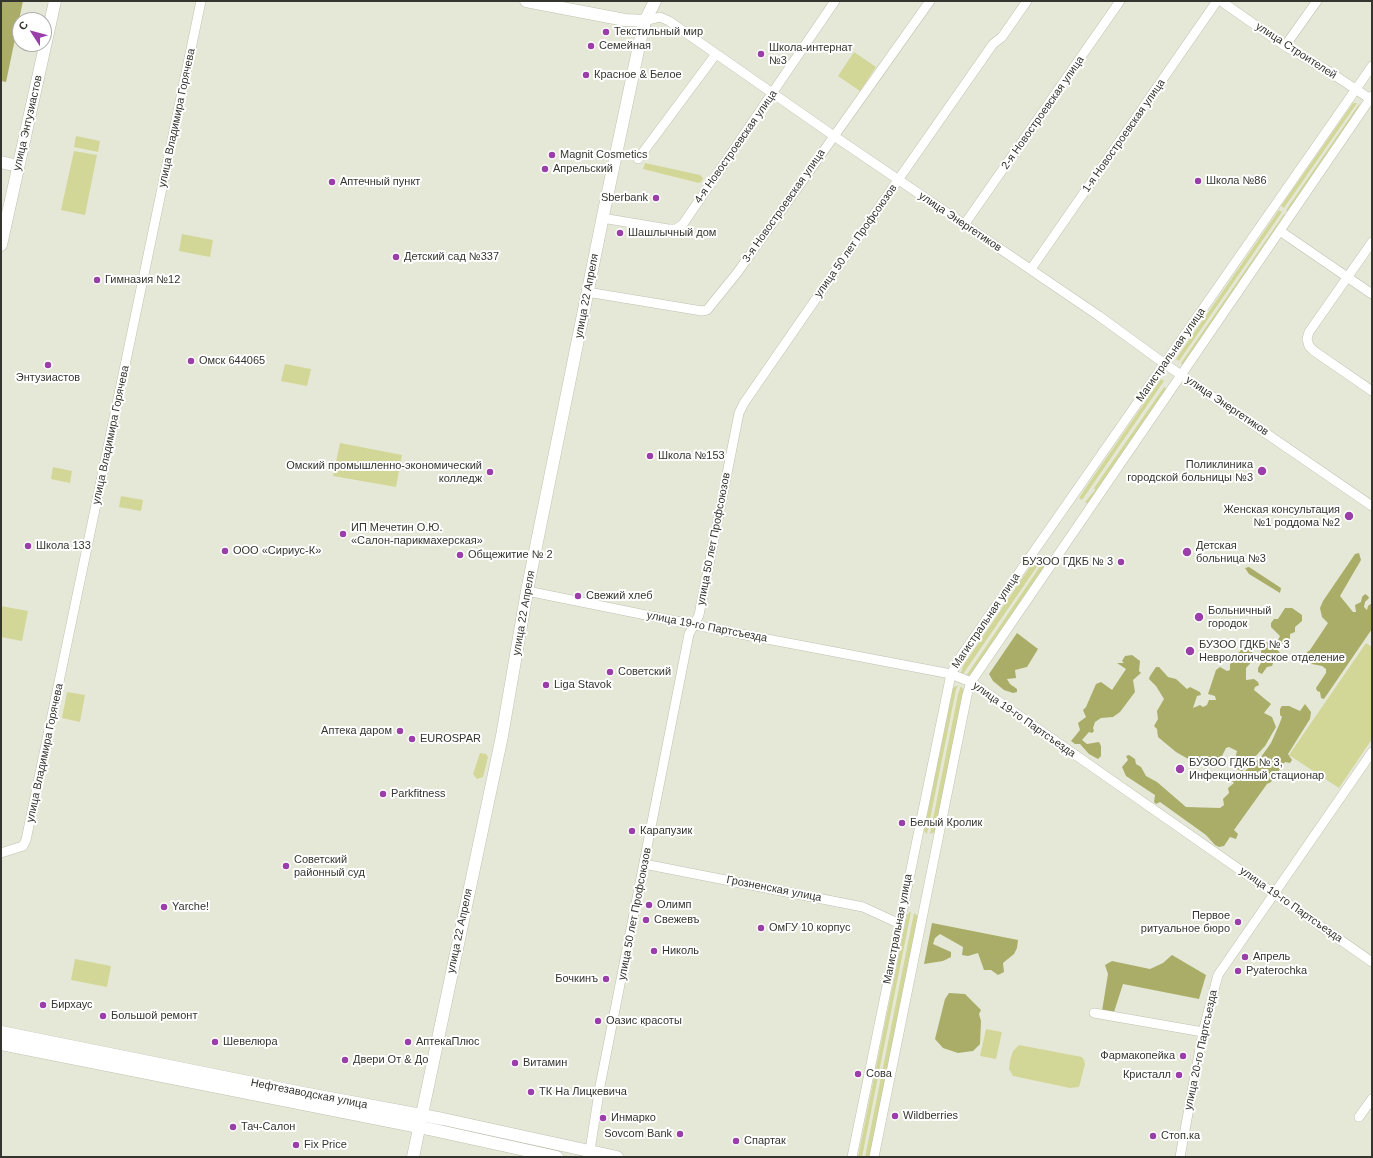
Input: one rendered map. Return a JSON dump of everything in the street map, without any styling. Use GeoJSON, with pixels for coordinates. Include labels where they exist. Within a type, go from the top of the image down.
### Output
{"type":"FeatureCollection","features":[{"type":"Feature","properties":{"kind":"main road","name":"улица Энтузиастов"},"geometry":{"type":"LineString","coordinates":[[1,245],[55,1]]}},
{"type":"Feature","properties":{"kind":"main road","name":"улица Энергетиков"},"geometry":{"type":"LineString","coordinates":[[526,1],[625,20],[645,21]]}},
{"type":"Feature","properties":{"kind":"main road","name":"улица 22 Апреля"},"geometry":{"type":"LineString","coordinates":[[413,1157],[416,1144],[413,1127],[422,1115],[502,736],[527,591],[602,218],[645,21],[655,1]]}},
{"type":"Feature","properties":{"kind":"main road"},"geometry":{"type":"LineString","coordinates":[[1,162],[18,166]]}},
{"type":"Feature","properties":{"kind":"main road","name":"Нефтезаводская улица"},"geometry":{"type":"LineString","coordinates":[[1,1032],[303,1093],[437,1118],[589,1154],[617,1157]]}},
{"type":"Feature","properties":{"kind":"main road","name":"Нефтезаводская улица"},"geometry":{"type":"LineString","coordinates":[[1,1044],[434,1130],[557,1157]]}},
{"type":"Feature","properties":{"kind":"main road"},"geometry":{"type":"LineString","coordinates":[[408,1112],[417,1108],[424,1100],[430,1111],[437,1118]]}},
{"type":"Feature","properties":{"kind":"main road"},"geometry":{"type":"LineString","coordinates":[[416,1144],[422,1135],[429,1130],[434,1130]]}},
{"type":"Feature","properties":{"kind":"street","name":"улица Владимира Горячева"},"geometry":{"type":"LineString","coordinates":[[1,853],[23,846],[26,840],[201,1]]}},
{"type":"Feature","properties":{"kind":"street","name":"4-я Новостроевская улица"},"geometry":{"type":"LineString","coordinates":[[602,218],[668,229],[676,229],[683,224],[774,93],[835,1]]}},
{"type":"Feature","properties":{"kind":"street","name":"3-я Новостроевская улица"},"geometry":{"type":"LineString","coordinates":[[587,292],[702,311],[707,310],[737,273],[862,99],[930,1]]}},
{"type":"Feature","properties":{"kind":"street","name":"улица 50 лет Профсоюзов"},"geometry":{"type":"LineString","coordinates":[[589,1154],[600,1086],[689,634],[699,615],[742,408],[993,44],[1002,37],[1027,1]]}},
{"type":"Feature","properties":{"kind":"street","name":"2-я Новостроевская улица"},"geometry":{"type":"LineString","coordinates":[[964,225],[1120,1]]}},
{"type":"Feature","properties":{"kind":"street","name":"1-я Новостроевская улица"},"geometry":{"type":"LineString","coordinates":[[1031,269],[1217,1]]}},
{"type":"Feature","properties":{"kind":"street","name":"улица Строителей"},"geometry":{"type":"LineString","coordinates":[[1221,1],[1285,46],[1371,98]]}},
{"type":"Feature","properties":{"kind":"street"},"geometry":{"type":"LineString","coordinates":[[1285,46],[1317,1]]}},
{"type":"Feature","properties":{"kind":"street","name":"улица Энергетиков"},"geometry":{"type":"LineString","coordinates":[[645,21],[660,17],[669,21],[898,180],[1111,324],[1165,364],[1372,506]]}},
{"type":"Feature","properties":{"kind":"street"},"geometry":{"type":"LineString","coordinates":[[638,159],[716,54]]}},
{"type":"Feature","properties":{"kind":"street","name":"Магистральная улица"},"geometry":{"type":"LineString","coordinates":[[852,1157],[951,674],[961,656],[1372,66]]}},
{"type":"Feature","properties":{"kind":"street","name":"Магистральная улица"},"geometry":{"type":"LineString","coordinates":[[874,1157],[967,695],[971,682],[1371,98]]}},
{"type":"Feature","properties":{"kind":"street"},"geometry":{"type":"LineString","coordinates":[[1280,231],[1372,294]]}},
{"type":"Feature","properties":{"kind":"street"},"geometry":{"type":"LineString","coordinates":[[1372,242],[1309,332],[1307,339],[1309,346],[1372,391]]}},
{"type":"Feature","properties":{"kind":"street","name":"улица 19-го Партсъезда"},"geometry":{"type":"LineString","coordinates":[[527,591],[693,625],[951,674],[971,682],[1372,962]]}},
{"type":"Feature","properties":{"kind":"street","name":"улица 20-го Партсъезда"},"geometry":{"type":"LineString","coordinates":[[1180,1157],[1203,1032],[1218,976],[1372,752]]}},
{"type":"Feature","properties":{"kind":"street","name":"Грозненская улица"},"geometry":{"type":"LineString","coordinates":[[644,864],[863,907],[900,924]]}},
{"type":"Feature","properties":{"kind":"street"},"geometry":{"type":"LineString","coordinates":[[1094,1013],[1203,1032]]}},
{"type":"Feature","properties":{"kind":"street"},"geometry":{"type":"LineString","coordinates":[[1359,1117],[1372,1099]]}},
{"type":"Feature","properties":{"kind":"green space"},"geometry":{"type":"Polygon","coordinates":[[[1,1],[23,1],[21,12],[12,12],[12,52],[6,82],[1,81],[1,1]]]}},
{"type":"Feature","properties":{"kind":"green space"},"geometry":{"type":"Polygon","coordinates":[[[854,52],[876,67],[860,91],[838,76],[854,52]]]}},
{"type":"Feature","properties":{"kind":"green space"},"geometry":{"type":"Polygon","coordinates":[[[1353,103],[1357,103],[1284,208],[1281,206],[1353,103]]]}},
{"type":"Feature","properties":{"kind":"green space"},"geometry":{"type":"Polygon","coordinates":[[[1359,104],[1360,106],[1288,212],[1286,210],[1359,104]]]}},
{"type":"Feature","properties":{"kind":"green space"},"geometry":{"type":"Polygon","coordinates":[[[76,136],[100,141],[98,152],[74,147],[76,136]]]}},
{"type":"Feature","properties":{"kind":"green space"},"geometry":{"type":"Polygon","coordinates":[[[74,151],[97,155],[85,215],[61,210],[74,151]]]}},
{"type":"Feature","properties":{"kind":"green space"},"geometry":{"type":"Polygon","coordinates":[[[645,163],[700,175],[703,178],[699,183],[643,169],[645,163]]]}},
{"type":"Feature","properties":{"kind":"green space"},"geometry":{"type":"Polygon","coordinates":[[[1279,210],[1282,212],[1179,361],[1176,359],[1279,210]]]}},
{"type":"Feature","properties":{"kind":"green space"},"geometry":{"type":"Polygon","coordinates":[[[1284,214],[1286,216],[1183,365],[1181,363],[1284,214]]]}},
{"type":"Feature","properties":{"kind":"green space"},"geometry":{"type":"Polygon","coordinates":[[[182,234],[213,240],[210,257],[179,251],[182,234]]]}},
{"type":"Feature","properties":{"kind":"green space"},"geometry":{"type":"Polygon","coordinates":[[[285,364],[311,369],[307,386],[281,381],[285,364]]]}},
{"type":"Feature","properties":{"kind":"green space"},"geometry":{"type":"Polygon","coordinates":[[[1161,379],[1164,381],[1082,500],[1079,498],[1087,486],[1161,379]]]}},
{"type":"Feature","properties":{"kind":"green space"},"geometry":{"type":"Polygon","coordinates":[[[1164,387],[1167,389],[1088,504],[1085,502],[1095,490],[1094,488],[1164,387]]]}},
{"type":"Feature","properties":{"kind":"green space"},"geometry":{"type":"Polygon","coordinates":[[[340,443],[402,455],[396,487],[333,476],[340,443]]]}},
{"type":"Feature","properties":{"kind":"green space"},"geometry":{"type":"Polygon","coordinates":[[[53,467],[72,471],[70,483],[51,479],[53,467]]]}},
{"type":"Feature","properties":{"kind":"green space"},"geometry":{"type":"Polygon","coordinates":[[[121,496],[143,500],[141,511],[119,507],[121,496]]]}},
{"type":"Feature","properties":{"kind":"green space"},"geometry":{"type":"Polygon","coordinates":[[[1359,553],[1361,560],[1340,596],[1353,612],[1356,612],[1355,605],[1361,602],[1362,597],[1365,594],[1368,596],[1369,598],[1365,602],[1364,607],[1367,610],[1368,606],[1372,603],[1372,629],[1324,699],[1321,698],[1320,692],[1317,691],[1316,688],[1326,673],[1326,669],[1322,666],[1312,664],[1305,654],[1310,650],[1328,623],[1322,617],[1320,608],[1323,601],[1355,554],[1359,553]]]}},
{"type":"Feature","properties":{"kind":"green space"},"geometry":{"type":"Polygon","coordinates":[[[1036,558],[1043,558],[963,674],[961,673],[963,666],[1036,558]]]}},
{"type":"Feature","properties":{"kind":"green space"},"geometry":{"type":"Polygon","coordinates":[[[1045,559],[1046,564],[971,674],[966,676],[1045,559]]]}},
{"type":"Feature","properties":{"kind":"green space"},"geometry":{"type":"Polygon","coordinates":[[[1249,567],[1281,588],[1280,593],[1249,574],[1245,568],[1249,567]]]}},
{"type":"Feature","properties":{"kind":"green space"},"geometry":{"type":"Polygon","coordinates":[[[1,606],[28,611],[22,641],[1,637],[1,606]]]}},
{"type":"Feature","properties":{"kind":"green space"},"geometry":{"type":"Polygon","coordinates":[[[1285,608],[1292,608],[1302,615],[1302,621],[1295,627],[1295,632],[1290,634],[1290,639],[1283,644],[1278,640],[1280,636],[1271,627],[1271,623],[1274,619],[1278,619],[1285,608]]]}},
{"type":"Feature","properties":{"kind":"green space"},"geometry":{"type":"Polygon","coordinates":[[[1017,633],[1038,649],[1027,667],[1015,670],[1016,678],[1007,679],[1010,684],[1017,689],[1017,692],[1013,693],[1004,690],[993,681],[989,674],[1017,633]]]}},
{"type":"Feature","properties":{"kind":"green space"},"geometry":{"type":"Polygon","coordinates":[[[1274,640],[1276,644],[1275,647],[1280,653],[1275,658],[1272,666],[1267,667],[1262,674],[1258,672],[1258,668],[1265,656],[1261,653],[1262,644],[1274,640]]]}},
{"type":"Feature","properties":{"kind":"green space"},"geometry":{"type":"Polygon","coordinates":[[[1240,643],[1247,648],[1252,647],[1250,651],[1257,656],[1246,668],[1246,680],[1254,679],[1258,682],[1259,685],[1255,687],[1254,690],[1271,704],[1264,713],[1272,717],[1276,727],[1265,746],[1242,771],[1233,768],[1237,751],[1229,747],[1226,748],[1216,768],[1204,763],[1197,764],[1176,752],[1158,737],[1157,729],[1154,726],[1158,719],[1157,711],[1164,699],[1156,686],[1149,679],[1150,676],[1156,667],[1159,667],[1168,677],[1176,679],[1187,689],[1190,687],[1200,692],[1201,695],[1197,696],[1193,708],[1200,705],[1203,707],[1207,705],[1209,700],[1216,700],[1215,696],[1208,694],[1216,670],[1220,667],[1227,671],[1230,670],[1230,664],[1240,658],[1236,656],[1241,650],[1239,647],[1240,643]]]}},
{"type":"Feature","properties":{"kind":"green space"},"geometry":{"type":"Polygon","coordinates":[[[1366,643],[1372,647],[1372,739],[1339,788],[1289,755],[1366,643]]]}},
{"type":"Feature","properties":{"kind":"green space"},"geometry":{"type":"Polygon","coordinates":[[[1132,655],[1140,661],[1139,671],[1141,673],[1133,680],[1135,692],[1120,712],[1113,717],[1101,718],[1095,722],[1093,728],[1094,731],[1092,733],[1089,732],[1082,740],[1087,744],[1099,742],[1101,746],[1101,756],[1098,759],[1089,754],[1080,744],[1075,744],[1071,741],[1080,730],[1078,723],[1086,717],[1083,710],[1086,707],[1096,684],[1101,682],[1112,690],[1126,669],[1117,663],[1124,663],[1122,661],[1125,656],[1132,655]]]}},
{"type":"Feature","properties":{"kind":"green space"},"geometry":{"type":"Polygon","coordinates":[[[958,685],[927,834],[924,831],[925,825],[953,688],[958,685]]]}},
{"type":"Feature","properties":{"kind":"green space"},"geometry":{"type":"Polygon","coordinates":[[[961,686],[964,691],[937,826],[935,832],[930,834],[958,694],[961,686]]]}},
{"type":"Feature","properties":{"kind":"green space"},"geometry":{"type":"Polygon","coordinates":[[[67,692],[85,695],[80,722],[62,718],[67,692]]]}},
{"type":"Feature","properties":{"kind":"green space"},"geometry":{"type":"Polygon","coordinates":[[[1305,704],[1311,712],[1310,719],[1288,754],[1292,760],[1290,763],[1285,762],[1234,830],[1238,834],[1236,839],[1230,837],[1224,846],[1219,847],[1215,845],[1206,835],[1160,802],[1156,804],[1154,802],[1155,795],[1126,776],[1122,767],[1128,760],[1126,756],[1129,755],[1135,759],[1136,764],[1141,767],[1146,776],[1157,782],[1186,807],[1220,808],[1224,805],[1223,799],[1229,793],[1228,788],[1234,783],[1232,781],[1241,777],[1246,770],[1261,757],[1271,743],[1282,717],[1280,715],[1280,709],[1282,706],[1289,706],[1300,711],[1305,704]]]}},
{"type":"Feature","properties":{"kind":"green space"},"geometry":{"type":"Polygon","coordinates":[[[480,753],[486,754],[488,757],[483,777],[477,779],[473,774],[480,753]]]}},
{"type":"Feature","properties":{"kind":"green space"},"geometry":{"type":"Polygon","coordinates":[[[910,912],[862,1157],[858,1157],[907,915],[910,912]]]}},
{"type":"Feature","properties":{"kind":"green space"},"geometry":{"type":"Polygon","coordinates":[[[914,913],[918,916],[870,1157],[865,1157],[914,913]]]}},
{"type":"Feature","properties":{"kind":"green space"},"geometry":{"type":"Polygon","coordinates":[[[932,923],[1018,940],[1017,948],[1014,954],[1003,963],[1004,972],[998,975],[991,970],[984,970],[978,953],[968,956],[962,955],[963,947],[940,934],[935,938],[933,944],[951,952],[951,957],[943,961],[924,964],[932,923]]]}},
{"type":"Feature","properties":{"kind":"green space"},"geometry":{"type":"Polygon","coordinates":[[[1172,955],[1206,975],[1199,999],[1123,984],[1114,1012],[1102,1011],[1108,974],[1105,965],[1112,961],[1150,969],[1163,963],[1172,955]]]}},
{"type":"Feature","properties":{"kind":"green space"},"geometry":{"type":"Polygon","coordinates":[[[75,959],[111,966],[107,987],[71,980],[75,959]]]}},
{"type":"Feature","properties":{"kind":"green space"},"geometry":{"type":"Polygon","coordinates":[[[949,993],[965,994],[981,1010],[979,1014],[981,1021],[980,1044],[973,1051],[958,1053],[943,1048],[935,1039],[945,999],[949,993]]]}},
{"type":"Feature","properties":{"kind":"green space"},"geometry":{"type":"Polygon","coordinates":[[[986,1029],[1002,1032],[996,1059],[980,1056],[986,1029]]]}},
{"type":"Feature","properties":{"kind":"green space"},"geometry":{"type":"Polygon","coordinates":[[[1019,1045],[1082,1057],[1085,1064],[1079,1087],[1070,1088],[1013,1076],[1009,1069],[1010,1060],[1013,1051],[1019,1045]]]}},
{"type":"Feature","properties":{"kind":"place","name":"Текстильный мир"},"geometry":{"type":"Point","coordinates":[606,32]}},
{"type":"Feature","properties":{"kind":"place","name":"Семейная"},"geometry":{"type":"Point","coordinates":[591,46]}},
{"type":"Feature","properties":{"kind":"place","name":"Школа-интернат №3"},"geometry":{"type":"Point","coordinates":[761,54]}},
{"type":"Feature","properties":{"kind":"place","name":"Красное & Белое"},"geometry":{"type":"Point","coordinates":[586,75]}},
{"type":"Feature","properties":{"kind":"place","name":"Magnit Cosmetics"},"geometry":{"type":"Point","coordinates":[552,155]}},
{"type":"Feature","properties":{"kind":"place","name":"Апрельский"},"geometry":{"type":"Point","coordinates":[545,169]}},
{"type":"Feature","properties":{"kind":"place","name":"Школа №86"},"geometry":{"type":"Point","coordinates":[1198,181]}},
{"type":"Feature","properties":{"kind":"place","name":"Аптечный пункт"},"geometry":{"type":"Point","coordinates":[332,182]}},
{"type":"Feature","properties":{"kind":"place","name":"Sberbank"},"geometry":{"type":"Point","coordinates":[656,198]}},
{"type":"Feature","properties":{"kind":"place","name":"Шашлычный дом"},"geometry":{"type":"Point","coordinates":[620,233]}},
{"type":"Feature","properties":{"kind":"place","name":"Детский сад №337"},"geometry":{"type":"Point","coordinates":[396,257]}},
{"type":"Feature","properties":{"kind":"place","name":"Гимназия №12"},"geometry":{"type":"Point","coordinates":[97,280]}},
{"type":"Feature","properties":{"kind":"place","name":"Омск 644065"},"geometry":{"type":"Point","coordinates":[191,361]}},
{"type":"Feature","properties":{"kind":"place","name":"Энтузиастов"},"geometry":{"type":"Point","coordinates":[48,365]}},
{"type":"Feature","properties":{"kind":"place","name":"Школа №153"},"geometry":{"type":"Point","coordinates":[650,456]}},
{"type":"Feature","properties":{"kind":"place","name":"Поликлиника городской больницы №3"},"geometry":{"type":"Point","coordinates":[1262,471]}},
{"type":"Feature","properties":{"kind":"place","name":"Омский промышленно-экономический колледж"},"geometry":{"type":"Point","coordinates":[490,472]}},
{"type":"Feature","properties":{"kind":"place","name":"Женская консультация №1 роддома №2"},"geometry":{"type":"Point","coordinates":[1349,516]}},
{"type":"Feature","properties":{"kind":"place","name":"ИП Мечетин О.Ю. «Салон-парикмахерская»"},"geometry":{"type":"Point","coordinates":[343,534]}},
{"type":"Feature","properties":{"kind":"place","name":"Школа 133"},"geometry":{"type":"Point","coordinates":[28,546]}},
{"type":"Feature","properties":{"kind":"place","name":"ООО «Сириус-К»"},"geometry":{"type":"Point","coordinates":[225,551]}},
{"type":"Feature","properties":{"kind":"place","name":"Детская больница №3"},"geometry":{"type":"Point","coordinates":[1187,552]}},
{"type":"Feature","properties":{"kind":"place","name":"Общежитие № 2"},"geometry":{"type":"Point","coordinates":[460,555]}},
{"type":"Feature","properties":{"kind":"place","name":"БУЗОО ГДКБ № 3"},"geometry":{"type":"Point","coordinates":[1121,562]}},
{"type":"Feature","properties":{"kind":"place","name":"Свежий хлеб"},"geometry":{"type":"Point","coordinates":[578,596]}},
{"type":"Feature","properties":{"kind":"place","name":"Больничный городок"},"geometry":{"type":"Point","coordinates":[1199,617]}},
{"type":"Feature","properties":{"kind":"place","name":"БУЗОО ГДКБ № 3 Неврологическое отделение"},"geometry":{"type":"Point","coordinates":[1190,651]}},
{"type":"Feature","properties":{"kind":"place","name":"Советский"},"geometry":{"type":"Point","coordinates":[610,672]}},
{"type":"Feature","properties":{"kind":"place","name":"Liga Stavok"},"geometry":{"type":"Point","coordinates":[546,685]}},
{"type":"Feature","properties":{"kind":"place","name":"Аптека даром"},"geometry":{"type":"Point","coordinates":[400,731]}},
{"type":"Feature","properties":{"kind":"place","name":"EUROSPAR"},"geometry":{"type":"Point","coordinates":[412,739]}},
{"type":"Feature","properties":{"kind":"place","name":"БУЗОО ГДКБ № 3, Инфекционный стационар"},"geometry":{"type":"Point","coordinates":[1180,769]}},
{"type":"Feature","properties":{"kind":"place","name":"Parkfitness"},"geometry":{"type":"Point","coordinates":[383,794]}},
{"type":"Feature","properties":{"kind":"place","name":"Белый Кролик"},"geometry":{"type":"Point","coordinates":[902,823]}},
{"type":"Feature","properties":{"kind":"place","name":"Карапузик"},"geometry":{"type":"Point","coordinates":[632,831]}},
{"type":"Feature","properties":{"kind":"place","name":"Советский районный суд"},"geometry":{"type":"Point","coordinates":[286,866]}},
{"type":"Feature","properties":{"kind":"place","name":"Олимп"},"geometry":{"type":"Point","coordinates":[649,905]}},
{"type":"Feature","properties":{"kind":"place","name":"Yarche!"},"geometry":{"type":"Point","coordinates":[164,907]}},
{"type":"Feature","properties":{"kind":"place","name":"Свежевъ"},"geometry":{"type":"Point","coordinates":[646,920]}},
{"type":"Feature","properties":{"kind":"place","name":"Первое ритуальное бюро"},"geometry":{"type":"Point","coordinates":[1238,922]}},
{"type":"Feature","properties":{"kind":"place","name":"ОмГУ 10 корпус"},"geometry":{"type":"Point","coordinates":[761,928]}},
{"type":"Feature","properties":{"kind":"place","name":"Николь"},"geometry":{"type":"Point","coordinates":[654,951]}},
{"type":"Feature","properties":{"kind":"place","name":"Апрель"},"geometry":{"type":"Point","coordinates":[1245,957]}},
{"type":"Feature","properties":{"kind":"place","name":"Pyaterochka"},"geometry":{"type":"Point","coordinates":[1238,971]}},
{"type":"Feature","properties":{"kind":"place","name":"Бочкинъ"},"geometry":{"type":"Point","coordinates":[606,979]}},
{"type":"Feature","properties":{"kind":"place","name":"Бирхаус"},"geometry":{"type":"Point","coordinates":[43,1005]}},
{"type":"Feature","properties":{"kind":"place","name":"Большой ремонт"},"geometry":{"type":"Point","coordinates":[103,1016]}},
{"type":"Feature","properties":{"kind":"place","name":"Оазис красоты"},"geometry":{"type":"Point","coordinates":[598,1021]}},
{"type":"Feature","properties":{"kind":"place","name":"Шевелюра"},"geometry":{"type":"Point","coordinates":[215,1042]}},
{"type":"Feature","properties":{"kind":"place","name":"АптекаПлюс"},"geometry":{"type":"Point","coordinates":[408,1042]}},
{"type":"Feature","properties":{"kind":"place","name":"Фармакопейка"},"geometry":{"type":"Point","coordinates":[1183,1056]}},
{"type":"Feature","properties":{"kind":"place","name":"Двери От & До"},"geometry":{"type":"Point","coordinates":[345,1060]}},
{"type":"Feature","properties":{"kind":"place","name":"Витамин"},"geometry":{"type":"Point","coordinates":[515,1063]}},
{"type":"Feature","properties":{"kind":"place","name":"Сова"},"geometry":{"type":"Point","coordinates":[858,1074]}},
{"type":"Feature","properties":{"kind":"place","name":"Кристалл"},"geometry":{"type":"Point","coordinates":[1179,1075]}},
{"type":"Feature","properties":{"kind":"place","name":"ТК На Лицкевича"},"geometry":{"type":"Point","coordinates":[531,1092]}},
{"type":"Feature","properties":{"kind":"place","name":"Wildberries"},"geometry":{"type":"Point","coordinates":[895,1116]}},
{"type":"Feature","properties":{"kind":"place","name":"Инмарко"},"geometry":{"type":"Point","coordinates":[603,1118]}},
{"type":"Feature","properties":{"kind":"place","name":"Тач-Салон"},"geometry":{"type":"Point","coordinates":[233,1127]}},
{"type":"Feature","properties":{"kind":"place","name":"Sovcom Bank"},"geometry":{"type":"Point","coordinates":[680,1134]}},
{"type":"Feature","properties":{"kind":"place","name":"Стоп.ка"},"geometry":{"type":"Point","coordinates":[1153,1136]}},
{"type":"Feature","properties":{"kind":"place","name":"Спартак"},"geometry":{"type":"Point","coordinates":[736,1141]}},
{"type":"Feature","properties":{"kind":"place","name":"Fix Price"},"geometry":{"type":"Point","coordinates":[296,1145]}}]}
